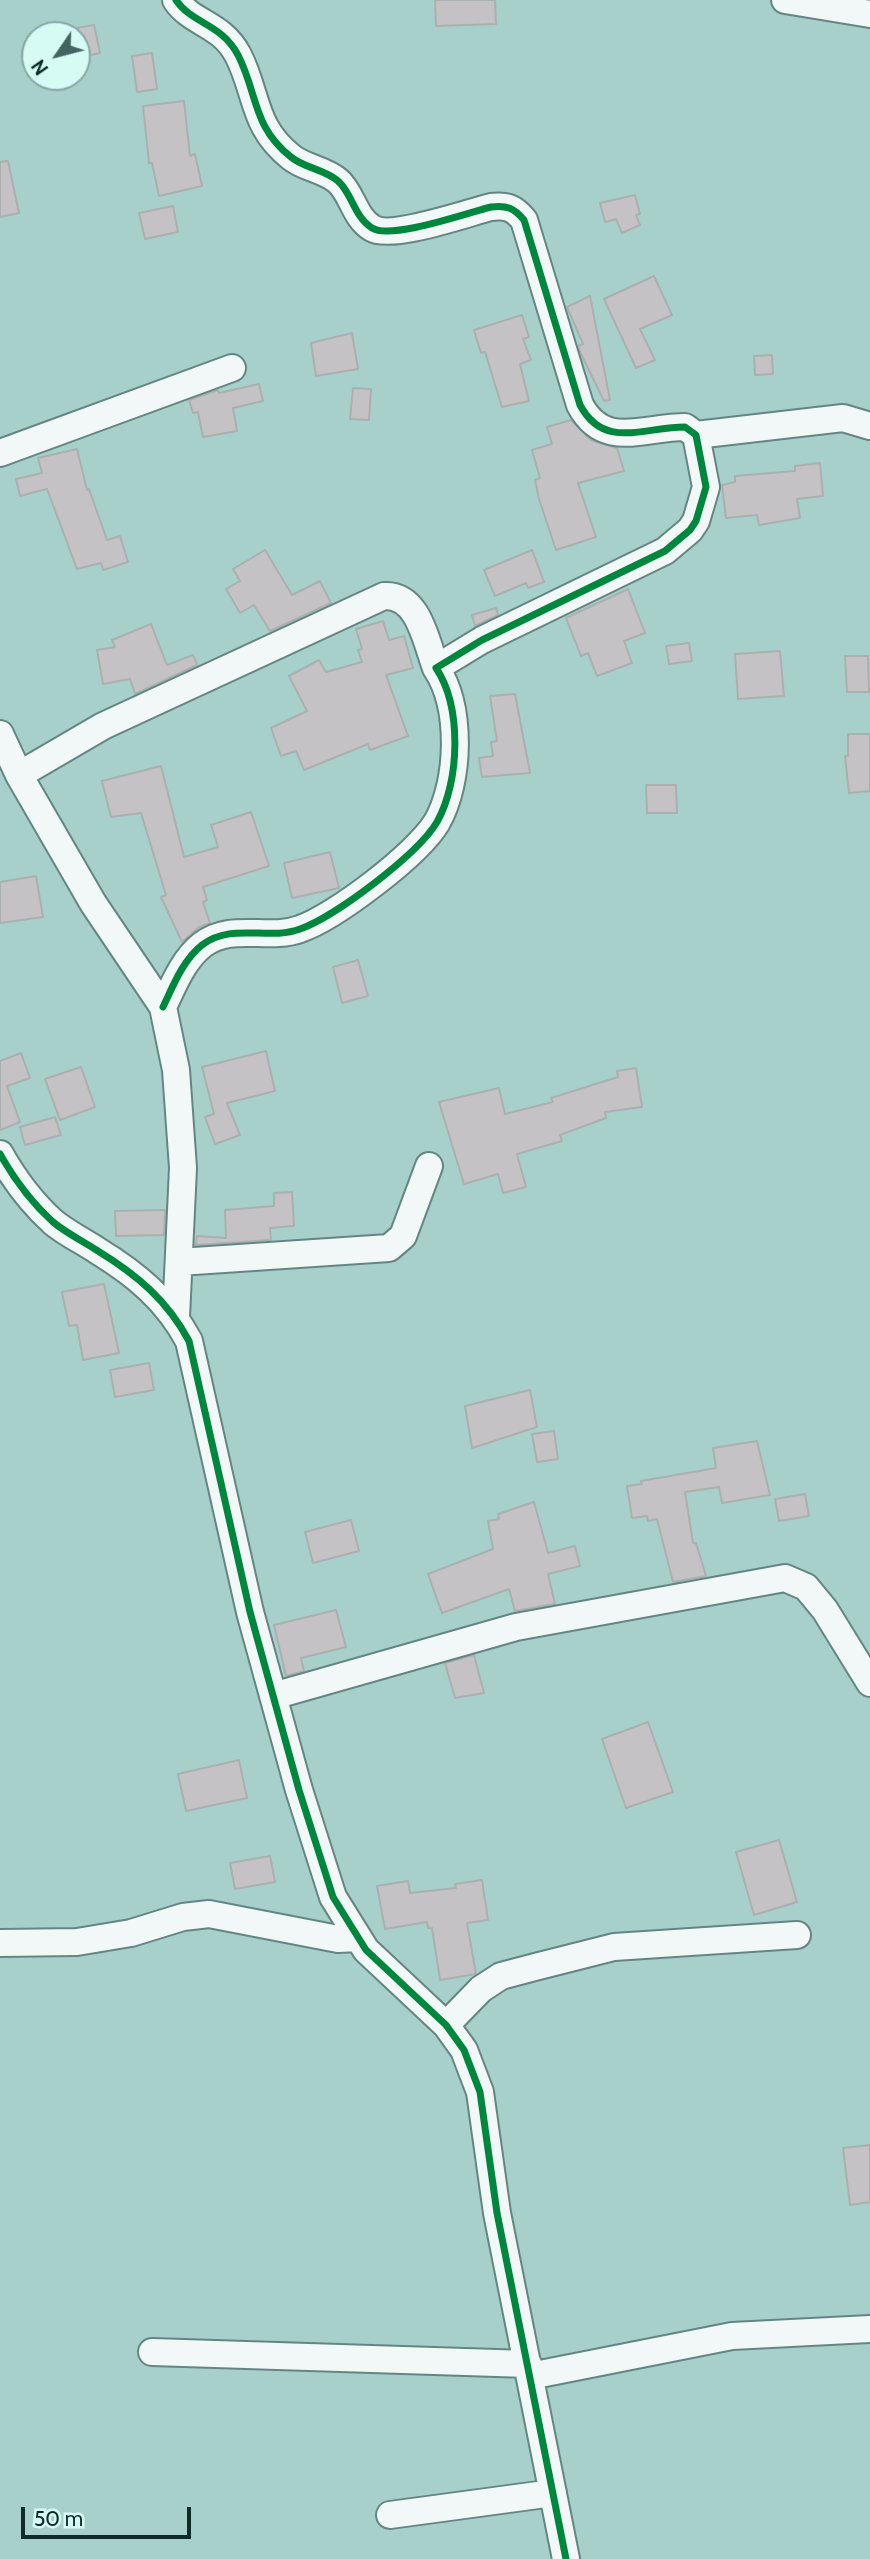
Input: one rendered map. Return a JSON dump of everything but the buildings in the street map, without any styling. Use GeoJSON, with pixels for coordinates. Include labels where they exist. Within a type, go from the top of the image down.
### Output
{"type":"FeatureCollection","features":[{"type":"Feature","properties":{"kind":"street"},"geometry":{"type":"LineString","coordinates":[[176,0],[181,8],[221,31],[239,55],[261,124],[281,149],[297,162],[339,182],[355,211],[371,227],[390,232],[491,207],[503,205],[515,210],[524,220],[580,405],[597,428],[609,433],[685,427],[696,435],[843,418],[870,426]]}},
{"type":"Feature","properties":{"kind":"street"},"geometry":{"type":"LineString","coordinates":[[785,0],[870,14]]}},
{"type":"Feature","properties":{"kind":"street"},"geometry":{"type":"LineString","coordinates":[[0,453],[232,368]]}},
{"type":"Feature","properties":{"kind":"street"},"geometry":{"type":"LineString","coordinates":[[436,668],[482,640],[665,551],[690,530],[696,521],[706,488],[696,435]]}},
{"type":"Feature","properties":{"kind":"street"},"geometry":{"type":"LineString","coordinates":[[19,775],[103,726],[384,596],[395,596],[408,604],[418,620],[436,668],[448,689],[453,727],[452,780],[437,822],[417,845],[326,918],[297,930],[226,933],[203,944],[189,958],[163,1007]]}},
{"type":"Feature","properties":{"kind":"street"},"geometry":{"type":"LineString","coordinates":[[0,734],[19,775],[93,903],[163,1007],[176,1070],[183,1168],[176,1317]]}},
{"type":"Feature","properties":{"kind":"street"},"geometry":{"type":"LineString","coordinates":[[0,1154],[7,1179],[54,1223],[113,1259],[155,1292],[176,1317],[189,1341],[223,1497],[273,1696],[333,1897],[358,1938],[396,1979],[446,2025],[464,2050],[480,2092],[497,2213],[566,2559]]}},
{"type":"Feature","properties":{"kind":"street"},"geometry":{"type":"LineString","coordinates":[[179,1262],[389,1248],[404,1236],[429,1166]]}},
{"type":"Feature","properties":{"kind":"street"},"geometry":{"type":"LineString","coordinates":[[273,1696],[516,1628],[785,1578],[806,1587],[825,1610],[870,1683]]}},
{"type":"Feature","properties":{"kind":"street"},"geometry":{"type":"LineString","coordinates":[[0,1943],[77,1942],[131,1933],[183,1917],[209,1914],[338,1940],[358,1938]]}},
{"type":"Feature","properties":{"kind":"street"},"geometry":{"type":"LineString","coordinates":[[446,2025],[481,1989],[501,1976],[535,1966],[614,1947],[797,1935]]}},
{"type":"Feature","properties":{"kind":"street"},"geometry":{"type":"LineString","coordinates":[[152,2351],[529,2370],[732,2336],[870,2329]]}},
{"type":"Feature","properties":{"kind":"street"},"geometry":{"type":"LineString","coordinates":[[390,2515],[554,2493]]}},
{"type":"Feature","properties":{"kind":"cycle path"},"geometry":{"type":"LineString","coordinates":[[163,1007],[184,966],[202,945],[225,934],[275,933],[300,929],[334,912],[395,867],[412,851],[437,822],[445,805],[454,766],[454,723],[444,684],[436,668],[482,640],[665,551],[690,530],[696,521],[706,487],[696,435],[685,427],[613,432],[590,419],[580,405],[524,220],[517,213],[502,206],[491,207],[412,228],[395,231],[372,228],[361,218],[338,181],[296,161],[278,145],[262,121],[244,69],[231,44],[190,14],[176,0]]}},
{"type":"Feature","properties":{"kind":"cycle path"},"geometry":{"type":"LineString","coordinates":[[0,1154],[23,1190],[53,1222],[138,1279],[171,1313],[189,1341],[250,1612],[299,1790],[333,1897],[366,1950],[446,2025],[464,2050],[480,2092],[497,2213],[566,2559]]}}]}
